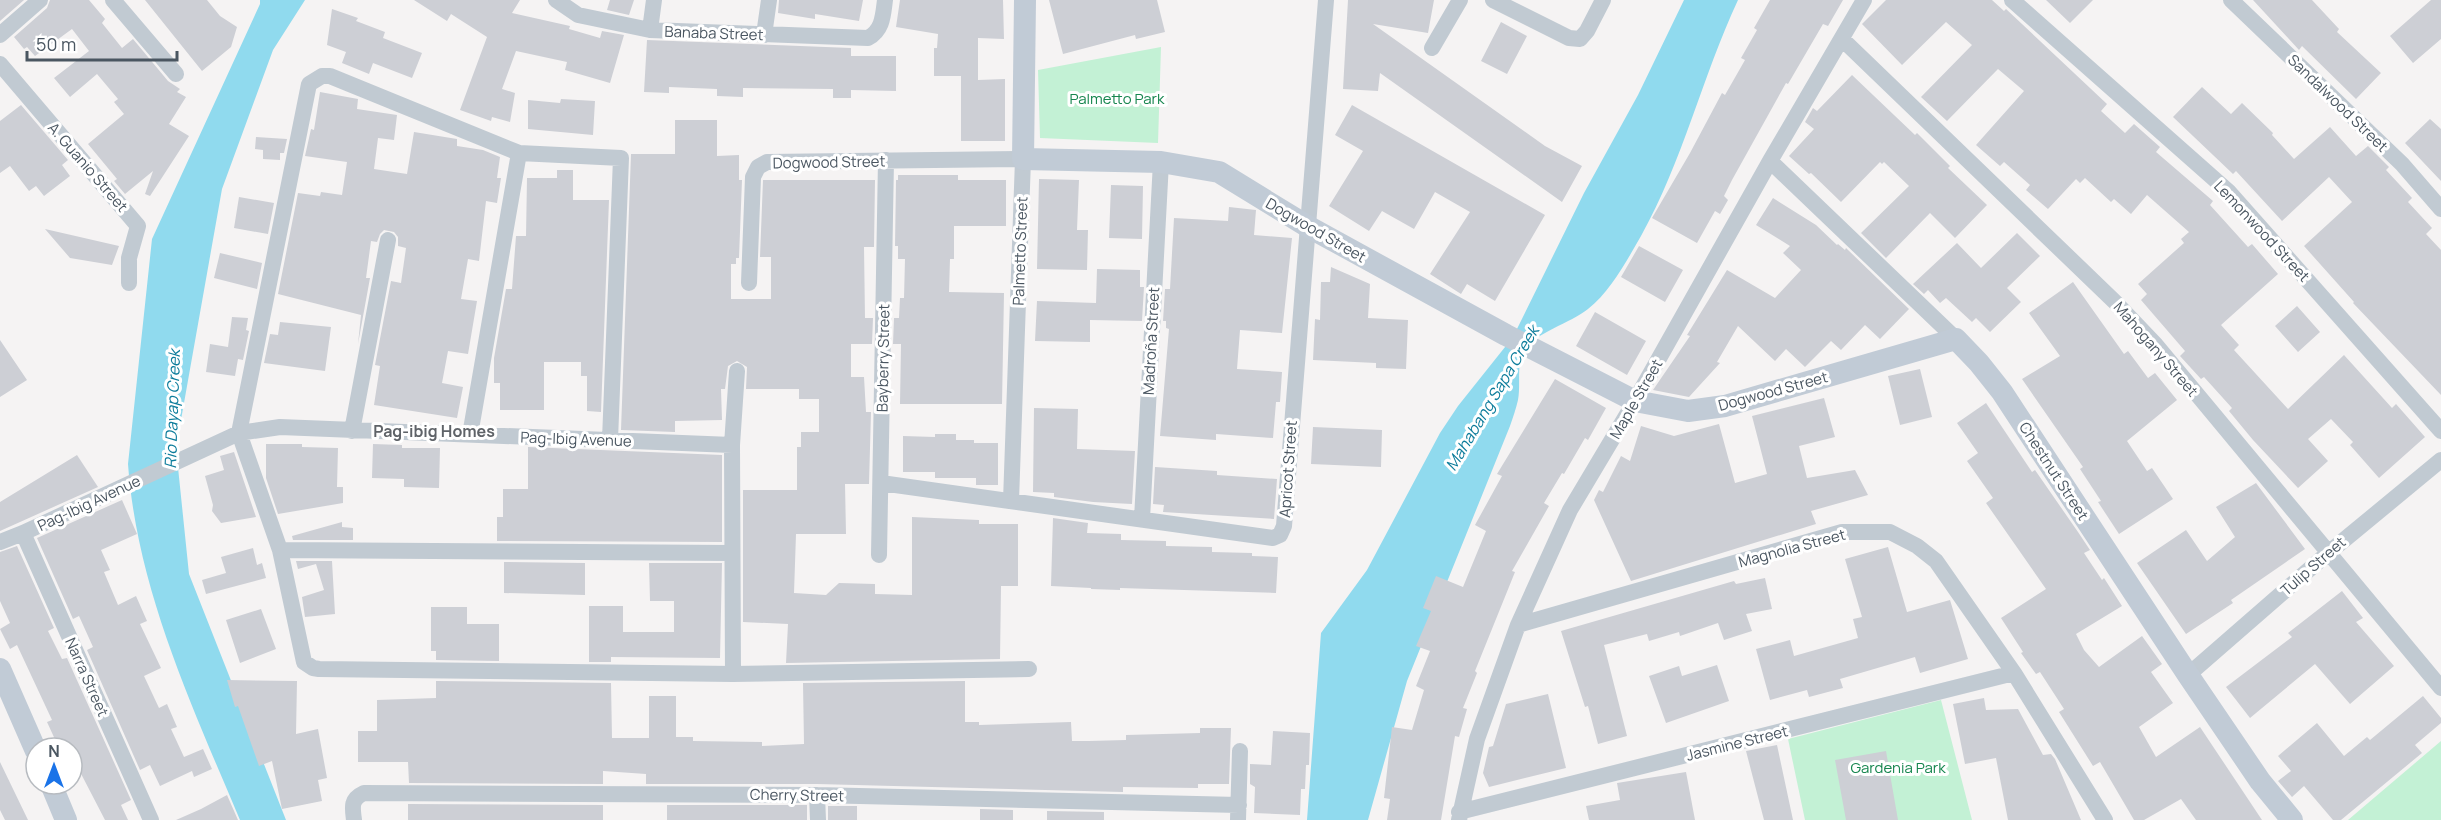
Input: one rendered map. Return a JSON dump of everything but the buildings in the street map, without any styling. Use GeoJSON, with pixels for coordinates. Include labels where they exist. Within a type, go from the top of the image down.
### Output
{"type":"FeatureCollection","features":[{"type":"Feature","properties":{"kind":"street"},"geometry":{"type":"LineString","coordinates":[[0,35],[40,0]]}},
{"type":"Feature","properties":{"kind":"street"},"geometry":{"type":"LineString","coordinates":[[114,0],[176,74]]}},
{"type":"Feature","properties":{"kind":"street","name":"Banaba Street"},"geometry":{"type":"LineString","coordinates":[[556,0],[578,15],[650,30],[868,38],[877,33],[881,26],[885,0]]}},
{"type":"Feature","properties":{"kind":"street"},"geometry":{"type":"LineString","coordinates":[[650,30],[654,0]]}},
{"type":"Feature","properties":{"kind":"street"},"geometry":{"type":"LineString","coordinates":[[764,35],[769,0]]}},
{"type":"Feature","properties":{"kind":"street","name":"Palmetto Street"},"geometry":{"type":"LineString","coordinates":[[1011,501],[1023,159],[1025,0]]}},
{"type":"Feature","properties":{"kind":"street","name":"Apricot Street"},"geometry":{"type":"LineString","coordinates":[[881,483],[1273,537],[1280,535],[1284,526],[1326,0]]}},
{"type":"Feature","properties":{"kind":"street"},"geometry":{"type":"LineString","coordinates":[[1432,48],[1460,0]]}},
{"type":"Feature","properties":{"kind":"street"},"geometry":{"type":"LineString","coordinates":[[1493,0],[1569,38],[1580,39],[1587,31],[1603,0]]}},
{"type":"Feature","properties":{"kind":"street","name":"Maple Street"},"geometry":{"type":"LineString","coordinates":[[1459,816],[1478,739],[1518,625],[1570,510],[1635,401],[1864,0]]}},
{"type":"Feature","properties":{"kind":"street","name":"Lemonwood Street"},"geometry":{"type":"LineString","coordinates":[[2012,0],[2229,192],[2441,431]]}},
{"type":"Feature","properties":{"kind":"street","name":"Sandalwood Street"},"geometry":{"type":"LineString","coordinates":[[2231,0],[2402,164],[2441,208]]}},
{"type":"Feature","properties":{"kind":"street","name":"Mahogany Street"},"geometry":{"type":"LineString","coordinates":[[1842,39],[2115,302],[2156,345],[2327,554],[2441,688]]}},
{"type":"Feature","properties":{"kind":"street","name":"A. Guanio Street"},"geometry":{"type":"LineString","coordinates":[[0,64],[138,226],[129,258],[129,283]]}},
{"type":"Feature","properties":{"kind":"street"},"geometry":{"type":"LineString","coordinates":[[610,440],[621,158],[519,153],[330,76],[322,76],[309,84],[239,433],[280,550],[304,662],[313,668],[733,674],[1029,669]]}},
{"type":"Feature","properties":{"kind":"street"},"geometry":{"type":"LineString","coordinates":[[470,435],[519,153]]}},
{"type":"Feature","properties":{"kind":"street","name":"Dogwood Street"},"geometry":{"type":"LineString","coordinates":[[749,283],[753,177],[758,167],[767,162],[1023,159],[1161,162],[1219,172],[1307,226],[1506,335],[1635,401],[1688,411],[1725,406],[1956,339]]}},
{"type":"Feature","properties":{"kind":"street","name":"Bayberry Street"},"geometry":{"type":"LineString","coordinates":[[879,555],[886,160]]}},
{"type":"Feature","properties":{"kind":"street","name":"Chestnut Street"},"geometry":{"type":"LineString","coordinates":[[1770,161],[1956,339],[2002,392],[2188,675],[2260,781],[2292,820]]}},
{"type":"Feature","properties":{"kind":"street","name":"Madroña Street"},"geometry":{"type":"LineString","coordinates":[[1142,519],[1161,162]]}},
{"type":"Feature","properties":{"kind":"street"},"geometry":{"type":"LineString","coordinates":[[352,431],[388,240]]}},
{"type":"Feature","properties":{"kind":"street"},"geometry":{"type":"LineString","coordinates":[[733,674],[732,445],[737,371]]}},
{"type":"Feature","properties":{"kind":"street","name":"Pag-Ibig Avenue"},"geometry":{"type":"LineString","coordinates":[[0,542],[239,433],[280,427],[732,445]]}},
{"type":"Feature","properties":{"kind":"street","name":"Tulip Street"},"geometry":{"type":"LineString","coordinates":[[2188,675],[2327,554],[2441,460]]}},
{"type":"Feature","properties":{"kind":"street","name":"Magnolia Street"},"geometry":{"type":"LineString","coordinates":[[1518,625],[1842,532],[1890,532],[1917,546],[1936,561],[2014,673],[2105,820]]}},
{"type":"Feature","properties":{"kind":"street","name":"Narra Street"},"geometry":{"type":"LineString","coordinates":[[23,533],[151,820]]}},
{"type":"Feature","properties":{"kind":"street"},"geometry":{"type":"LineString","coordinates":[[280,550],[731,553]]}},
{"type":"Feature","properties":{"kind":"street"},"geometry":{"type":"LineString","coordinates":[[0,669],[29,736]]}},
{"type":"Feature","properties":{"kind":"street","name":"Jasmine Street"},"geometry":{"type":"LineString","coordinates":[[1459,816],[2014,673]]}},
{"type":"Feature","properties":{"kind":"street"},"geometry":{"type":"LineString","coordinates":[[1238,813],[1240,751]]}},
{"type":"Feature","properties":{"kind":"street","name":"Cherry Street"},"geometry":{"type":"LineString","coordinates":[[354,820],[352,805],[356,797],[364,793],[818,795],[1238,813]]}},
{"type":"Feature","properties":{"kind":"street"},"geometry":{"type":"LineString","coordinates":[[818,795],[818,820]]}},
{"type":"Feature","properties":{"kind":"street"},"geometry":{"type":"LineString","coordinates":[[56,796],[66,820]]}},
{"type":"Feature","properties":{"kind":"green space","name":"Palmetto Park"},"geometry":{"type":"Polygon","coordinates":[[[1161,47],[1158,143],[1040,138],[1038,70],[1161,47]]]}},
{"type":"Feature","properties":{"kind":"green space","name":"Gardenia Park"},"geometry":{"type":"Polygon","coordinates":[[[1941,700],[1972,820],[1805,820],[1788,739],[1941,700]]]}},
{"type":"Feature","properties":{"kind":"green space"},"geometry":{"type":"Polygon","coordinates":[[[2441,741],[2441,820],[2348,820],[2441,741]]]}},
{"type":"Feature","properties":{"kind":"water","name":"Rio Dayap Creek"},"geometry":{"type":"Polygon","coordinates":[[[260,0],[305,0],[273,50],[222,189],[176,448],[189,574],[286,820],[240,820],[186,690],[155,602],[133,511],[128,464],[152,239],[260,0]]]}},
{"type":"Feature","properties":{"kind":"water","name":"Mahabang Sapa Creek"},"geometry":{"type":"Polygon","coordinates":[[[1684,0],[1738,0],[1681,149],[1656,207],[1624,265],[1596,302],[1581,314],[1544,333],[1524,351],[1519,368],[1519,394],[1510,426],[1407,681],[1368,820],[1307,820],[1321,633],[1367,570],[1440,433],[1458,406],[1513,337],[1584,193],[1638,95],[1684,0]]]}},
{"type":"Feature","properties":{"kind":"district","name":"Pag-ibig Homes"},"geometry":{"type":"Point","coordinates":[434,431]}}]}
